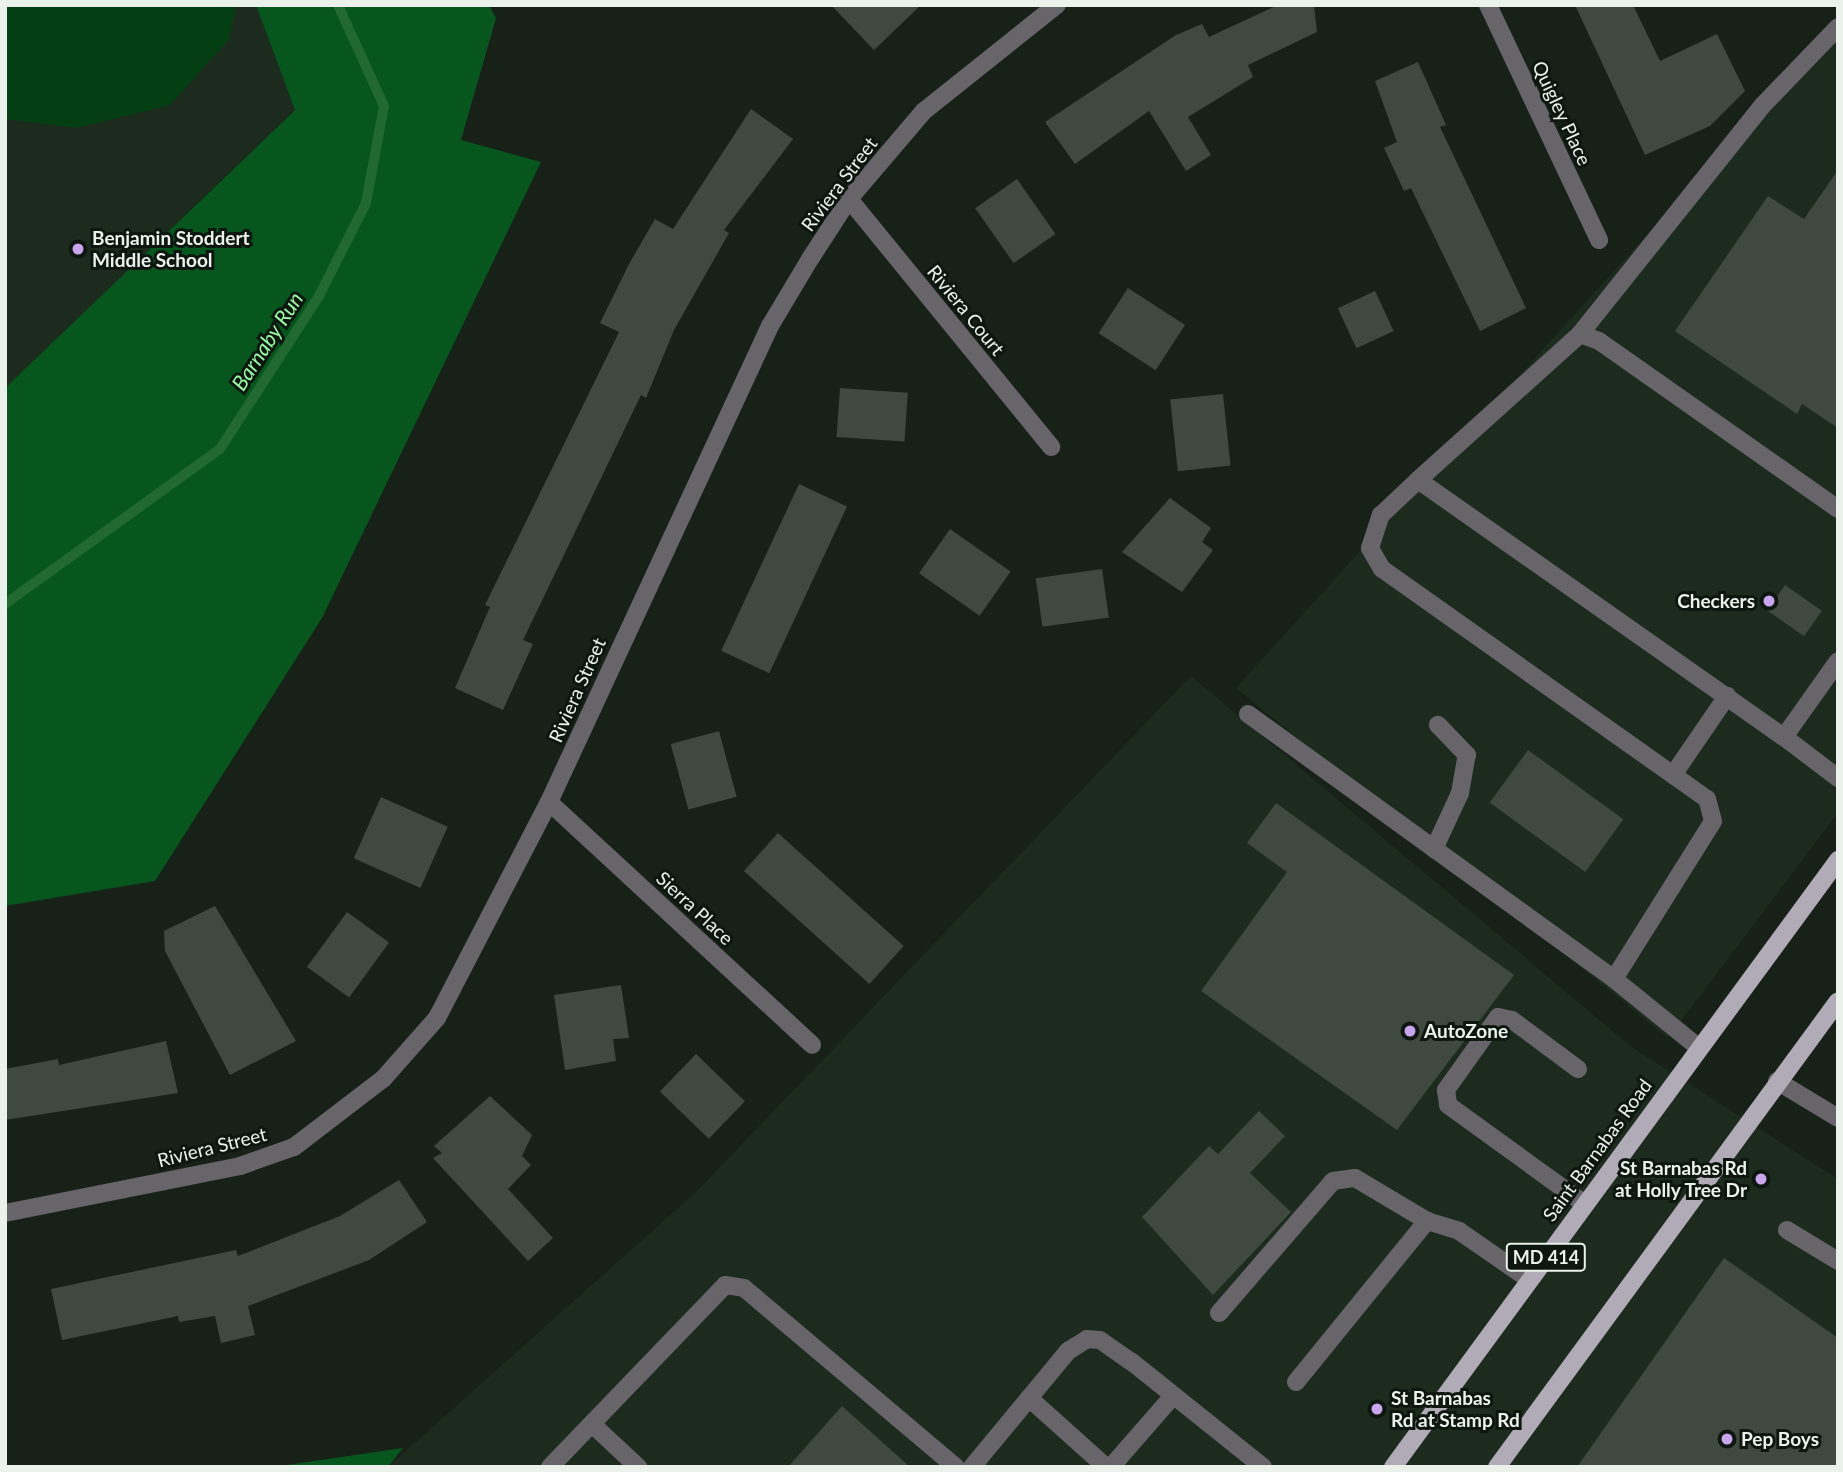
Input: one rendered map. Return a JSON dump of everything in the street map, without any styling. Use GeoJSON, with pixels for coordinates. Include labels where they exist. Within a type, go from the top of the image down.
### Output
{"type":"FeatureCollection","features":[{"type":"Feature","properties":{"kind":"main road","name":"Saint Barnabas Road"},"geometry":{"type":"LineString","coordinates":[[1393,1467],[1698,1047],[1838,860]]}},
{"type":"Feature","properties":{"kind":"main road"},"geometry":{"type":"LineString","coordinates":[[1497,1467],[1838,1001]]}},
{"type":"Feature","properties":{"kind":"street","name":"Riviera Street"},"geometry":{"type":"LineString","coordinates":[[5,1213],[240,1166],[294,1147],[383,1079],[437,1018],[549,802],[770,326],[849,199],[924,111],[1057,5]]}},
{"type":"Feature","properties":{"kind":"street","name":"Quigley Place"},"geometry":{"type":"LineString","coordinates":[[1488,5],[1599,240]]}},
{"type":"Feature","properties":{"kind":"street"},"geometry":{"type":"LineString","coordinates":[[1614,979],[1713,821],[1707,799],[1382,569],[1370,548],[1381,515],[1580,334],[1763,105],[1838,27]]}},
{"type":"Feature","properties":{"kind":"street","name":"Riviera Court"},"geometry":{"type":"LineString","coordinates":[[849,199],[1051,447]]}},
{"type":"Feature","properties":{"kind":"street"},"geometry":{"type":"LineString","coordinates":[[1580,334],[1599,341],[1838,509]]}},
{"type":"Feature","properties":{"kind":"street"},"geometry":{"type":"LineString","coordinates":[[1418,480],[1727,696],[1838,778]]}},
{"type":"Feature","properties":{"kind":"street"},"geometry":{"type":"LineString","coordinates":[[1784,737],[1838,661]]}},
{"type":"Feature","properties":{"kind":"street"},"geometry":{"type":"LineString","coordinates":[[1673,775],[1727,696]]}},
{"type":"Feature","properties":{"kind":"street"},"geometry":{"type":"LineString","coordinates":[[1248,714],[1614,979],[1698,1047]]}},
{"type":"Feature","properties":{"kind":"street"},"geometry":{"type":"LineString","coordinates":[[1434,849],[1460,793],[1467,755],[1438,725]]}},
{"type":"Feature","properties":{"kind":"street","name":"Sierra Place"},"geometry":{"type":"LineString","coordinates":[[549,802],[812,1045]]}},
{"type":"Feature","properties":{"kind":"street"},"geometry":{"type":"LineString","coordinates":[[1578,1069],[1513,1020],[1498,1017],[1446,1090],[1448,1105],[1585,1204]]}},
{"type":"Feature","properties":{"kind":"street"},"geometry":{"type":"LineString","coordinates":[[1777,1081],[1838,1118]]}},
{"type":"Feature","properties":{"kind":"street"},"geometry":{"type":"LineString","coordinates":[[1219,1313],[1333,1181],[1355,1178],[1427,1221],[1459,1231],[1530,1280]]}},
{"type":"Feature","properties":{"kind":"street"},"geometry":{"type":"LineString","coordinates":[[1296,1382],[1427,1221]]}},
{"type":"Feature","properties":{"kind":"street"},"geometry":{"type":"LineString","coordinates":[[1787,1230],[1838,1261]]}},
{"type":"Feature","properties":{"kind":"street"},"geometry":{"type":"LineString","coordinates":[[550,1467],[725,1285],[744,1288],[956,1467]]}},
{"type":"Feature","properties":{"kind":"street"},"geometry":{"type":"LineString","coordinates":[[972,1467],[1068,1351],[1087,1339],[1100,1340],[1256,1465]]}},
{"type":"Feature","properties":{"kind":"street"},"geometry":{"type":"LineString","coordinates":[[1029,1398],[1108,1467],[1173,1396]]}},
{"type":"Feature","properties":{"kind":"street"},"geometry":{"type":"LineString","coordinates":[[593,1425],[638,1467]]}},
{"type":"Feature","properties":{"kind":"shaded area","name":"Benjamin Stoddert Middle School"},"geometry":{"type":"Polygon","coordinates":[[[5,5],[256,5],[295,109],[5,388],[5,5]]]}},
{"type":"Feature","properties":{"kind":"shaded area"},"geometry":{"type":"Polygon","coordinates":[[[1838,24],[1838,813],[1668,1038],[1236,688],[1838,24]]]}},
{"type":"Feature","properties":{"kind":"shaded area"},"geometry":{"type":"Polygon","coordinates":[[[1191,676],[1630,1046],[1838,1179],[1838,1467],[388,1467],[696,1192],[1191,676]]]}},
{"type":"Feature","properties":{"kind":"green space"},"geometry":{"type":"Polygon","coordinates":[[[5,5],[236,5],[229,39],[170,105],[76,128],[5,119],[5,5]]]}},
{"type":"Feature","properties":{"kind":"green space"},"geometry":{"type":"Polygon","coordinates":[[[256,5],[489,5],[496,18],[461,140],[541,162],[322,618],[155,881],[5,906],[5,388],[295,110],[256,5]]]}},
{"type":"Feature","properties":{"kind":"green space"},"geometry":{"type":"Polygon","coordinates":[[[403,1448],[388,1467],[273,1467],[403,1448]]]}},
{"type":"Feature","properties":{"kind":"building"},"geometry":{"type":"Polygon","coordinates":[[[831,5],[921,5],[874,50],[831,5]]]}},
{"type":"Feature","properties":{"kind":"building"},"geometry":{"type":"Polygon","coordinates":[[[1278,5],[1314,5],[1317,32],[1248,65],[1253,77],[1188,117],[1211,155],[1186,171],[1149,111],[1075,164],[1045,122],[1176,35],[1202,24],[1209,37],[1278,5]]]}},
{"type":"Feature","properties":{"kind":"building"},"geometry":{"type":"Polygon","coordinates":[[[1575,5],[1633,5],[1660,61],[1717,34],[1745,91],[1710,126],[1645,155],[1575,5]]]}},
{"type":"Feature","properties":{"kind":"building"},"geometry":{"type":"Polygon","coordinates":[[[1418,62],[1446,125],[1440,127],[1526,308],[1480,331],[1411,188],[1404,191],[1384,148],[1397,142],[1375,81],[1418,62]]]}},
{"type":"Feature","properties":{"kind":"building"},"geometry":{"type":"Polygon","coordinates":[[[751,109],[793,139],[724,230],[729,233],[674,330],[646,398],[641,395],[523,640],[533,644],[503,710],[455,688],[490,607],[485,605],[619,332],[600,323],[629,264],[655,219],[673,229],[751,109]]]}},
{"type":"Feature","properties":{"kind":"building"},"geometry":{"type":"Polygon","coordinates":[[[1838,170],[1838,428],[1802,404],[1797,414],[1675,331],[1768,196],[1804,219],[1838,170]]]}},
{"type":"Feature","properties":{"kind":"building"},"geometry":{"type":"Polygon","coordinates":[[[1017,179],[1055,234],[1014,263],[975,208],[1017,179]]]}},
{"type":"Feature","properties":{"kind":"building"},"geometry":{"type":"Polygon","coordinates":[[[1128,288],[1185,325],[1156,370],[1099,333],[1128,288]]]}},
{"type":"Feature","properties":{"kind":"building"},"geometry":{"type":"Polygon","coordinates":[[[1375,291],[1394,331],[1356,348],[1338,308],[1375,291]]]}},
{"type":"Feature","properties":{"kind":"building"},"geometry":{"type":"Polygon","coordinates":[[[840,388],[908,393],[904,442],[837,437],[840,388]]]}},
{"type":"Feature","properties":{"kind":"building"},"geometry":{"type":"Polygon","coordinates":[[[1223,394],[1231,466],[1178,471],[1170,400],[1223,394]]]}},
{"type":"Feature","properties":{"kind":"building"},"geometry":{"type":"Polygon","coordinates":[[[799,484],[847,506],[769,673],[721,651],[799,484]]]}},
{"type":"Feature","properties":{"kind":"building"},"geometry":{"type":"Polygon","coordinates":[[[1170,498],[1211,528],[1202,542],[1213,550],[1182,592],[1122,552],[1170,498]]]}},
{"type":"Feature","properties":{"kind":"building"},"geometry":{"type":"Polygon","coordinates":[[[950,529],[1011,571],[980,616],[919,573],[950,529]]]}},
{"type":"Feature","properties":{"kind":"building"},"geometry":{"type":"Polygon","coordinates":[[[1102,569],[1109,618],[1042,627],[1036,578],[1102,569]]]}},
{"type":"Feature","properties":{"kind":"building"},"geometry":{"type":"Polygon","coordinates":[[[1785,585],[1822,611],[1804,636],[1767,610],[1785,585]]]}},
{"type":"Feature","properties":{"kind":"building"},"geometry":{"type":"Polygon","coordinates":[[[719,731],[737,797],[688,810],[671,744],[719,731]]]}},
{"type":"Feature","properties":{"kind":"building"},"geometry":{"type":"Polygon","coordinates":[[[1528,750],[1623,819],[1585,872],[1490,803],[1528,750]]]}},
{"type":"Feature","properties":{"kind":"building"},"geometry":{"type":"Polygon","coordinates":[[[381,797],[448,827],[420,888],[354,858],[381,797]]]}},
{"type":"Feature","properties":{"kind":"building"},"geometry":{"type":"Polygon","coordinates":[[[1276,803],[1514,975],[1397,1130],[1201,991],[1287,872],[1247,843],[1276,803]]]}},
{"type":"Feature","properties":{"kind":"building"},"geometry":{"type":"Polygon","coordinates":[[[778,833],[904,946],[869,984],[744,871],[778,833]]]}},
{"type":"Feature","properties":{"kind":"building"},"geometry":{"type":"Polygon","coordinates":[[[215,906],[296,1041],[230,1075],[165,951],[164,931],[215,906]]]}},
{"type":"Feature","properties":{"kind":"building"},"geometry":{"type":"Polygon","coordinates":[[[347,912],[389,943],[349,998],[307,967],[347,912]]]}},
{"type":"Feature","properties":{"kind":"building"},"geometry":{"type":"Polygon","coordinates":[[[621,985],[629,1038],[613,1039],[616,1061],[565,1070],[554,995],[621,985]]]}},
{"type":"Feature","properties":{"kind":"building"},"geometry":{"type":"Polygon","coordinates":[[[166,1041],[178,1093],[5,1120],[5,1069],[58,1059],[59,1065],[166,1041]]]}},
{"type":"Feature","properties":{"kind":"building"},"geometry":{"type":"Polygon","coordinates":[[[696,1054],[745,1101],[709,1139],[660,1091],[696,1054]]]}},
{"type":"Feature","properties":{"kind":"building"},"geometry":{"type":"Polygon","coordinates":[[[490,1096],[532,1135],[522,1156],[531,1165],[508,1189],[553,1238],[528,1261],[433,1158],[442,1153],[434,1146],[490,1096]]]}},
{"type":"Feature","properties":{"kind":"building"},"geometry":{"type":"Polygon","coordinates":[[[1259,1111],[1285,1136],[1250,1173],[1291,1212],[1213,1295],[1142,1217],[1209,1146],[1218,1154],[1259,1111]]]}},
{"type":"Feature","properties":{"kind":"building"},"geometry":{"type":"Polygon","coordinates":[[[399,1180],[427,1222],[369,1260],[248,1306],[255,1335],[221,1343],[215,1316],[179,1322],[178,1316],[62,1340],[51,1289],[236,1250],[238,1256],[340,1216],[399,1180]]]}},
{"type":"Feature","properties":{"kind":"building"},"geometry":{"type":"Polygon","coordinates":[[[1724,1258],[1838,1338],[1838,1467],[1577,1467],[1724,1258]]]}},
{"type":"Feature","properties":{"kind":"building"},"geometry":{"type":"Polygon","coordinates":[[[842,1406],[910,1467],[788,1467],[842,1406]]]}},
{"type":"Feature","properties":{"kind":"waterway","name":"Barnaby Run"},"geometry":{"type":"LineString","coordinates":[[5,604],[220,449],[319,296],[366,203],[384,106],[338,5]]}},
{"type":"Feature","properties":{"kind":"place","name":"Benjamin Stoddert Middle School"},"geometry":{"type":"Point","coordinates":[78,249]}},
{"type":"Feature","properties":{"kind":"place","name":"Checkers"},"geometry":{"type":"Point","coordinates":[1769,601]}},
{"type":"Feature","properties":{"kind":"place","name":"AutoZone"},"geometry":{"type":"Point","coordinates":[1410,1031]}},
{"type":"Feature","properties":{"kind":"place","name":"St Barnabas Rd at Holly Tree Dr"},"geometry":{"type":"Point","coordinates":[1761,1179]}},
{"type":"Feature","properties":{"kind":"place","name":"St Barnabas Rd at Stamp Rd"},"geometry":{"type":"Point","coordinates":[1377,1409]}},
{"type":"Feature","properties":{"kind":"place","name":"Pep Boys"},"geometry":{"type":"Point","coordinates":[1727,1439]}}]}
